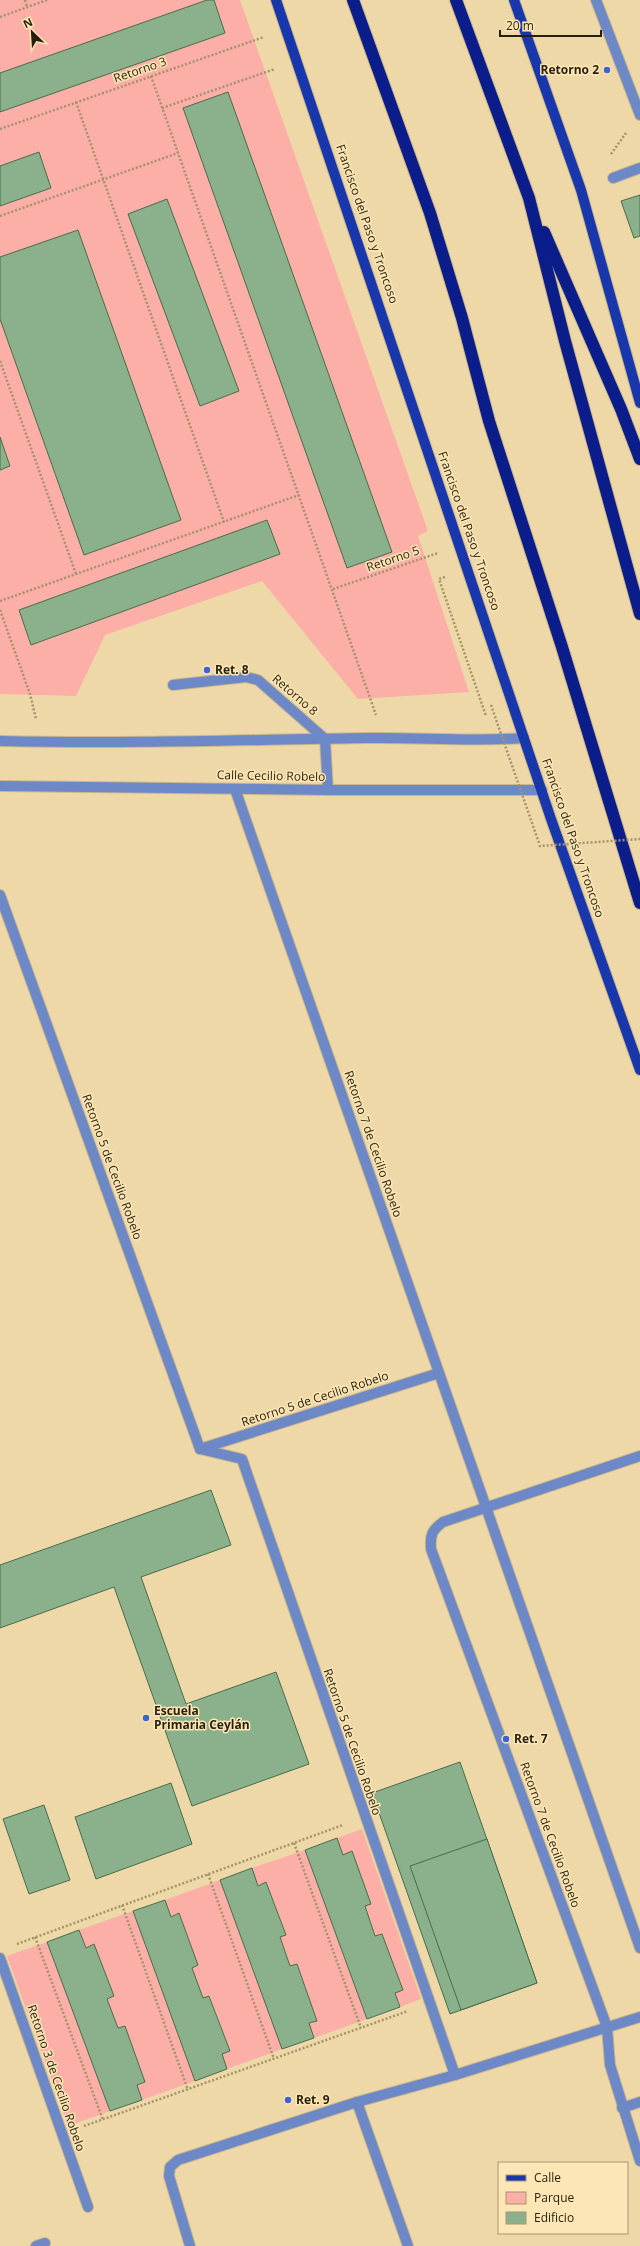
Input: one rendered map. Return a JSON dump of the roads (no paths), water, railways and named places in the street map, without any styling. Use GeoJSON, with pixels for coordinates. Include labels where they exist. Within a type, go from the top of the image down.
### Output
{"type":"FeatureCollection","features":[{"type":"Feature","properties":{"kind":"highway"},"geometry":{"type":"LineString","coordinates":[[353,0],[430,213],[462,318],[489,421],[562,647],[640,903]]}},
{"type":"Feature","properties":{"kind":"highway"},"geometry":{"type":"LineString","coordinates":[[456,0],[529,198],[565,341],[640,614]]}},
{"type":"Feature","properties":{"kind":"highway"},"geometry":{"type":"LineString","coordinates":[[529,198],[621,409],[640,459]]}},
{"type":"Feature","properties":{"kind":"main road","name":"Francisco del Paso y Troncoso"},"geometry":{"type":"LineString","coordinates":[[276,0],[524,738],[640,1070]]}},
{"type":"Feature","properties":{"kind":"main road"},"geometry":{"type":"LineString","coordinates":[[514,0],[581,190],[640,404]]}},
{"type":"Feature","properties":{"kind":"street"},"geometry":{"type":"LineString","coordinates":[[596,0],[640,116]]}},
{"type":"Feature","properties":{"kind":"street"},"geometry":{"type":"LineString","coordinates":[[613,178],[640,168]]}},
{"type":"Feature","properties":{"kind":"street","name":"Retorno 8"},"geometry":{"type":"LineString","coordinates":[[173,686],[252,677],[263,684],[325,739]]}},
{"type":"Feature","properties":{"kind":"street"},"geometry":{"type":"LineString","coordinates":[[0,741],[41,742],[384,739],[493,741],[524,738]]}},
{"type":"Feature","properties":{"kind":"street"},"geometry":{"type":"LineString","coordinates":[[325,739],[328,790]]}},
{"type":"Feature","properties":{"kind":"street","name":"Calle Cecilio Robelo"},"geometry":{"type":"LineString","coordinates":[[0,786],[328,790],[542,790]]}},
{"type":"Feature","properties":{"kind":"street","name":"Retorno 7 de Cecilio Robelo"},"geometry":{"type":"LineString","coordinates":[[235,789],[640,1948]]}},
{"type":"Feature","properties":{"kind":"street","name":"Retorno 5 de Cecilio Robelo"},"geometry":{"type":"LineString","coordinates":[[0,895],[200,1449]]}},
{"type":"Feature","properties":{"kind":"street","name":"Retorno 5 de Cecilio Robelo"},"geometry":{"type":"LineString","coordinates":[[200,1449],[439,1373]]}},
{"type":"Feature","properties":{"kind":"street","name":"Retorno 5 de Cecilio Robelo"},"geometry":{"type":"LineString","coordinates":[[200,1449],[242,1459],[455,2075]]}},
{"type":"Feature","properties":{"kind":"street"},"geometry":{"type":"LineString","coordinates":[[485,1507],[640,1456]]}},
{"type":"Feature","properties":{"kind":"street","name":"Retorno 7 de Cecilio Robelo"},"geometry":{"type":"LineString","coordinates":[[485,1507],[443,1522],[434,1528],[430,1538],[431,1549],[607,2027],[610,2065],[622,2108],[640,2161]]}},
{"type":"Feature","properties":{"kind":"street","name":"Retorno 3 de Cecilio Robelo"},"geometry":{"type":"LineString","coordinates":[[0,1958],[88,2207]]}},
{"type":"Feature","properties":{"kind":"street"},"geometry":{"type":"LineString","coordinates":[[190,2246],[171,2188],[170,2167],[178,2160],[357,2102],[455,2075],[640,2017]]}},
{"type":"Feature","properties":{"kind":"street"},"geometry":{"type":"LineString","coordinates":[[357,2102],[408,2246]]}},
{"type":"Feature","properties":{"kind":"street"},"geometry":{"type":"LineString","coordinates":[[622,2108],[640,2102]]}},
{"type":"Feature","properties":{"kind":"place","name":"Retorno 2"},"geometry":{"type":"Point","coordinates":[607,70]}},
{"type":"Feature","properties":{"kind":"place","name":"Ret. 8"},"geometry":{"type":"Point","coordinates":[207,670]}},
{"type":"Feature","properties":{"kind":"place","name":"Escuela Primaria Ceylán"},"geometry":{"type":"Point","coordinates":[146,1718]}},
{"type":"Feature","properties":{"kind":"place","name":"Ret. 7"},"geometry":{"type":"Point","coordinates":[506,1739]}},
{"type":"Feature","properties":{"kind":"place","name":"Ret. 9"},"geometry":{"type":"Point","coordinates":[288,2100]}}]}
